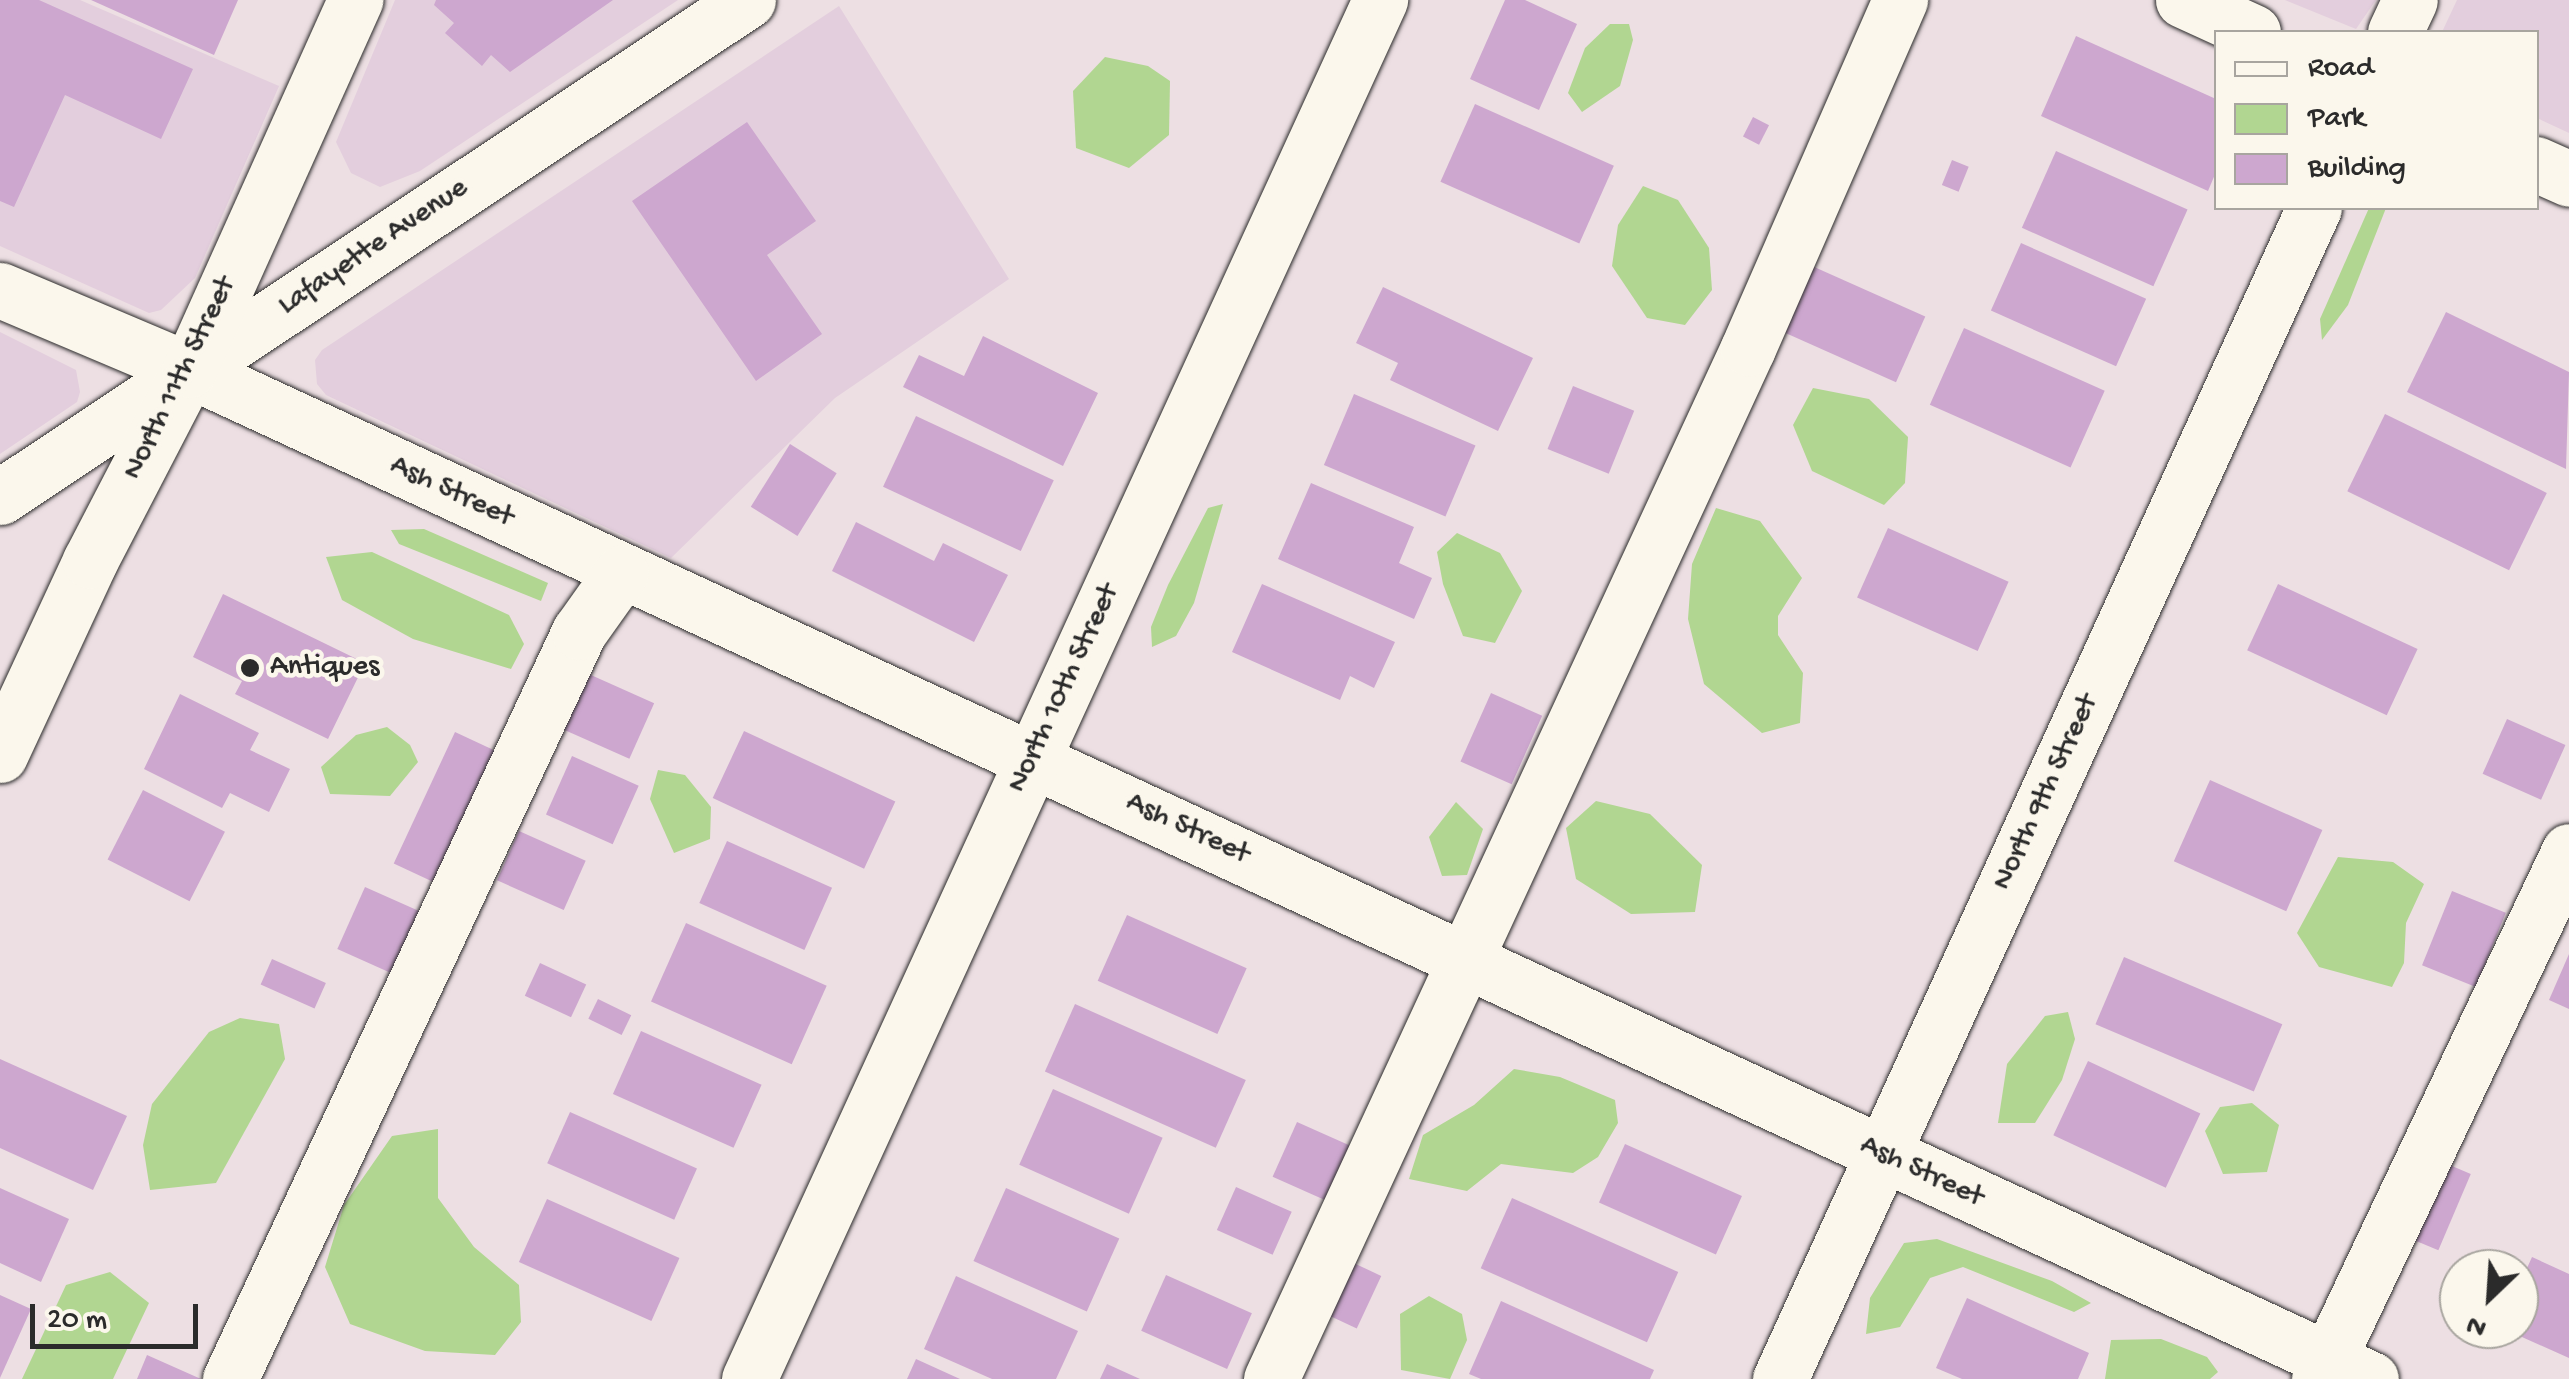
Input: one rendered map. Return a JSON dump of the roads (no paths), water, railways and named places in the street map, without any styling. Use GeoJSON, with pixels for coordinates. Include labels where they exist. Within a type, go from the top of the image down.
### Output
{"type":"FeatureCollection","features":[{"type":"Feature","properties":{"kind":"street","name":"North 11th Street"},"geometry":{"type":"LineString","coordinates":[[0,756],[189,370],[355,0]]}},
{"type":"Feature","properties":{"kind":"street","name":"Lafayette Avenue"},"geometry":{"type":"LineString","coordinates":[[0,497],[748,0]]}},
{"type":"Feature","properties":{"kind":"street","name":"North 10th Street"},"geometry":{"type":"LineString","coordinates":[[750,1379],[1380,0]]}},
{"type":"Feature","properties":{"kind":"street"},"geometry":{"type":"LineString","coordinates":[[1270,1379],[1748,348],[1900,0]]}},
{"type":"Feature","properties":{"kind":"street"},"geometry":{"type":"LineString","coordinates":[[2183,0],[2249,30]]}},
{"type":"Feature","properties":{"kind":"street"},"geometry":{"type":"LineString","coordinates":[[2395,30],[2410,0]]}},
{"type":"Feature","properties":{"kind":"street"},"geometry":{"type":"LineString","coordinates":[[2539,165],[2569,179]]}},
{"type":"Feature","properties":{"kind":"street","name":"North 9th Street"},"geometry":{"type":"LineString","coordinates":[[1780,1379],[2313,210]]}},
{"type":"Feature","properties":{"kind":"street","name":"Ash Street"},"geometry":{"type":"LineString","coordinates":[[0,290],[189,370],[621,573],[1033,760],[2339,1372]]}},
{"type":"Feature","properties":{"kind":"street"},"geometry":{"type":"LineString","coordinates":[[230,1379],[579,632],[621,573]]}},
{"type":"Feature","properties":{"kind":"street"},"geometry":{"type":"LineString","coordinates":[[2339,1372],[2569,851]]}},
{"type":"Feature","properties":{"kind":"place","name":"Antiques"},"geometry":{"type":"Point","coordinates":[250,668]}}]}
